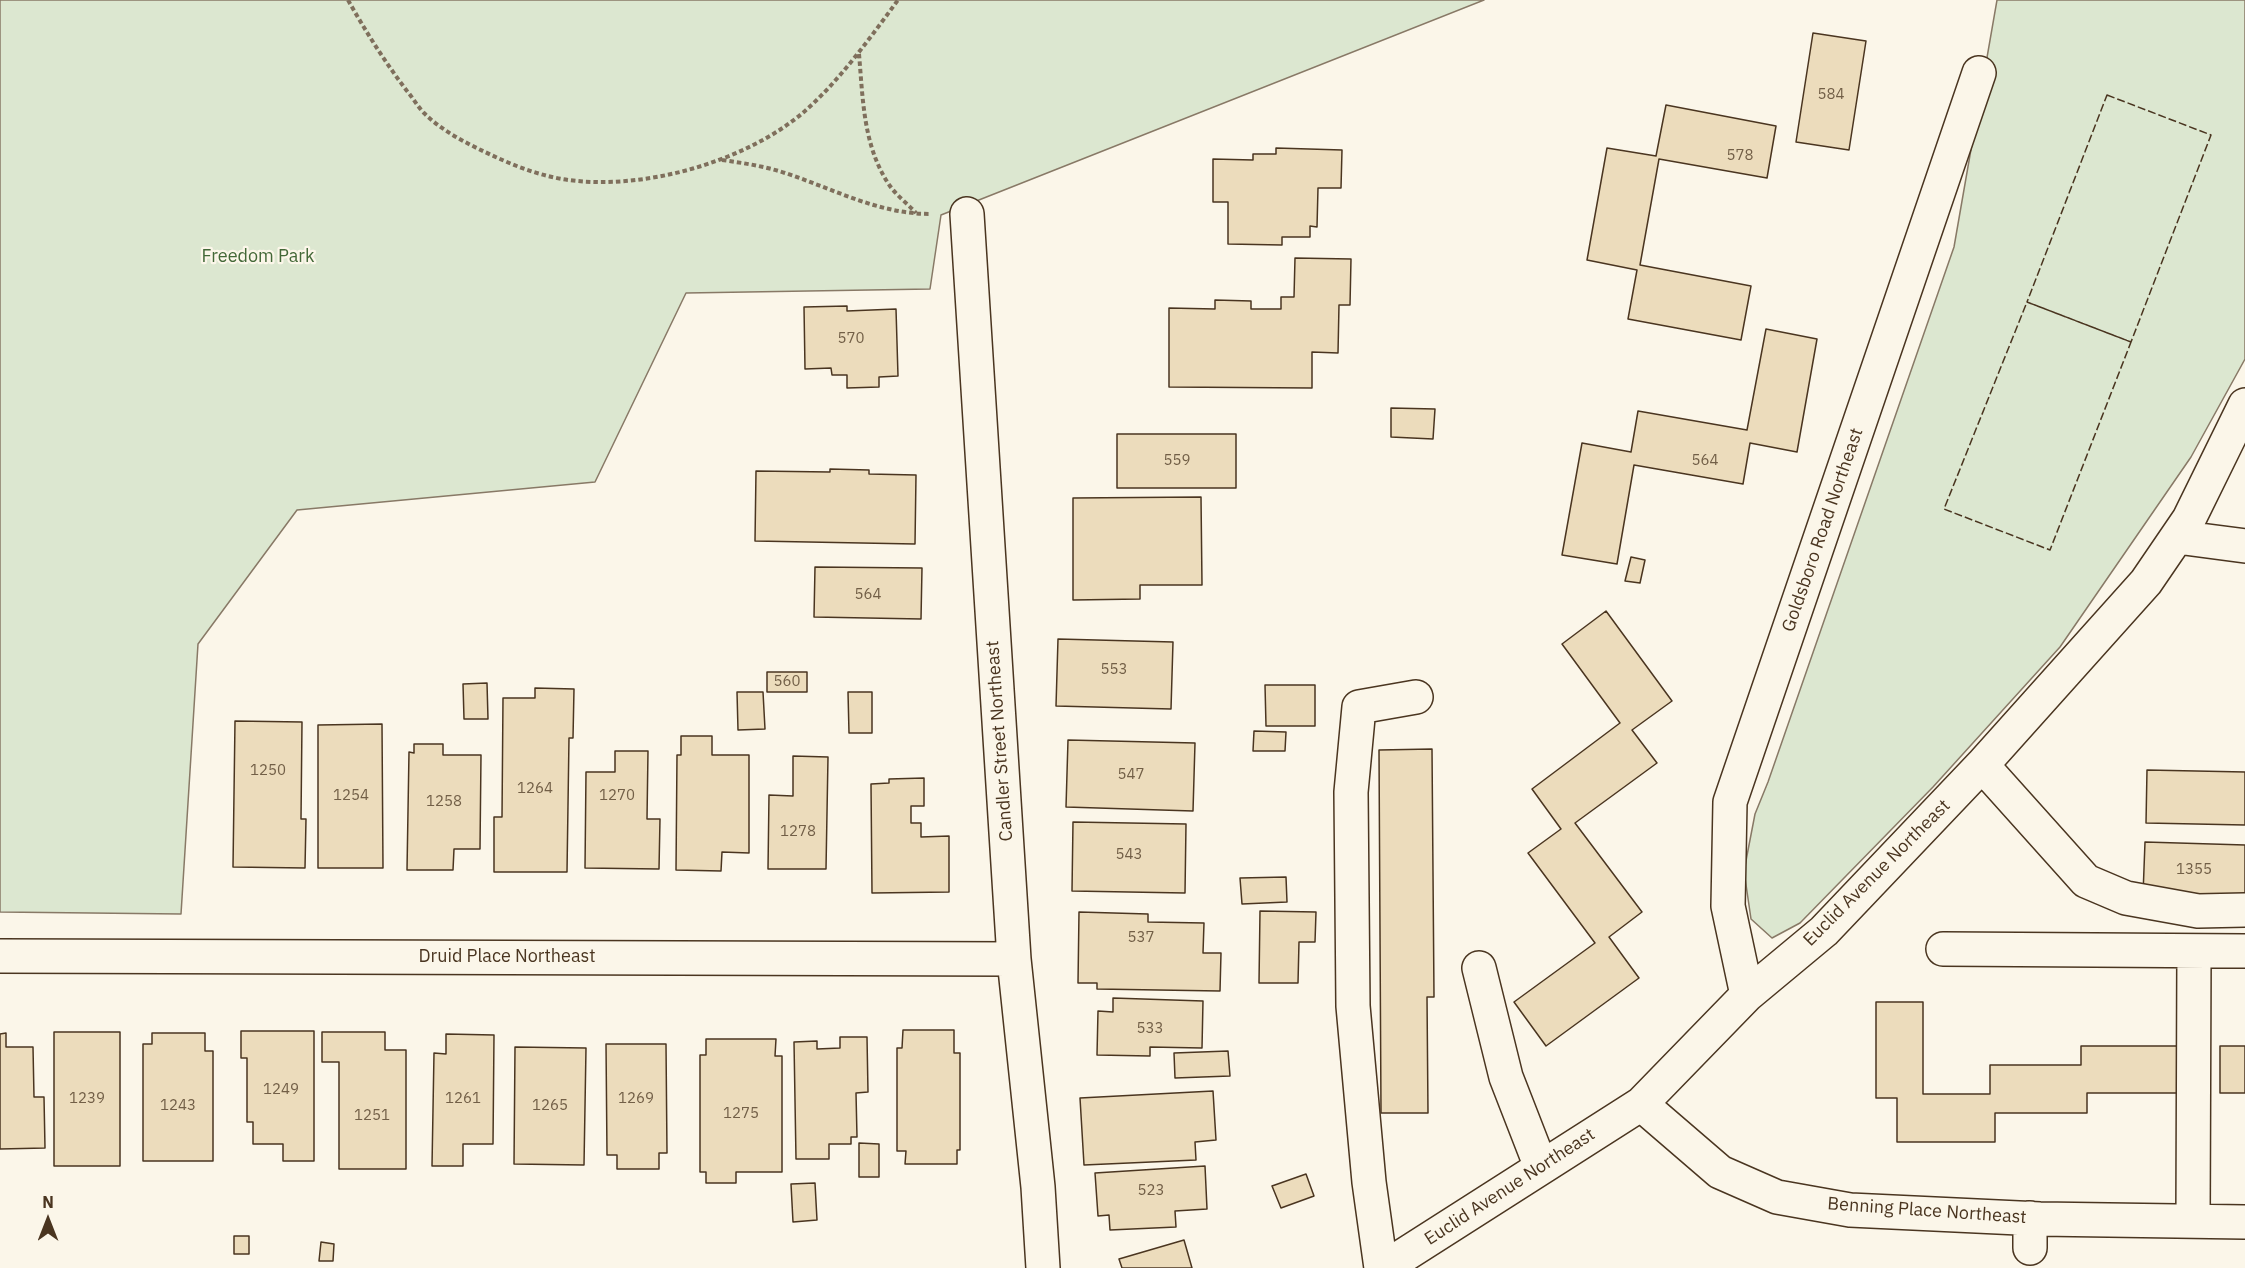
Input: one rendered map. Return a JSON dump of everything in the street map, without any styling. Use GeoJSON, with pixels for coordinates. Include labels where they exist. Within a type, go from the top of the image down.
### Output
{"type":"FeatureCollection","features":[{"type":"Feature","properties":{"kind":"street","name":"Goldsboro Road Northeast"},"geometry":{"type":"LineString","coordinates":[[1747,995],[1728,906],[1730,802],[1978,73]]}},
{"type":"Feature","properties":{"kind":"street","name":"Candler Street Northeast"},"geometry":{"type":"LineString","coordinates":[[967,214],[1014,959],[1038,1187],[1043,1268]]}},
{"type":"Feature","properties":{"kind":"street","name":"Euclid Avenue Northeast"},"geometry":{"type":"LineString","coordinates":[[1383,1268],[1641,1104],[1747,995],[1824,931],[1983,765],[2146,582],[2189,519],[2245,405]]}},
{"type":"Feature","properties":{"kind":"street"},"geometry":{"type":"LineString","coordinates":[[2177,537],[2245,546]]}},
{"type":"Feature","properties":{"kind":"street"},"geometry":{"type":"LineString","coordinates":[[1383,1268],[1369,1182],[1353,1006],[1351,792],[1359,707],[1416,697]]}},
{"type":"Feature","properties":{"kind":"street"},"geometry":{"type":"LineString","coordinates":[[1983,765],[2086,881],[2126,897],[2198,911],[2245,910]]}},
{"type":"Feature","properties":{"kind":"street"},"geometry":{"type":"LineString","coordinates":[[1943,949],[2245,951]]}},
{"type":"Feature","properties":{"kind":"street"},"geometry":{"type":"LineString","coordinates":[[2193,1221],[2194,951]]}},
{"type":"Feature","properties":{"kind":"street","name":"Druid Place Northeast"},"geometry":{"type":"LineString","coordinates":[[0,956],[1014,959]]}},
{"type":"Feature","properties":{"kind":"street"},"geometry":{"type":"LineString","coordinates":[[1479,968],[1506,1077],[1541,1167]]}},
{"type":"Feature","properties":{"kind":"street","name":"Benning Place Northeast"},"geometry":{"type":"LineString","coordinates":[[1641,1104],[1720,1172],[1777,1197],[1850,1210],[2030,1233],[2193,1221],[2245,1222]]}},
{"type":"Feature","properties":{"kind":"path"},"geometry":{"type":"LineString","coordinates":[[348,0],[384,61],[424,113],[459,140],[519,168],[562,179],[608,182],[654,178],[721,160],[763,140],[804,112],[859,52],[898,0]]}},
{"type":"Feature","properties":{"kind":"path"},"geometry":{"type":"LineString","coordinates":[[859,52],[866,126],[872,149],[890,186],[917,214]]}},
{"type":"Feature","properties":{"kind":"path"},"geometry":{"type":"LineString","coordinates":[[721,160],[776,170],[850,199],[882,207],[917,214],[967,214]]}},
{"type":"Feature","properties":{"kind":"green space","name":"Freedom Park"},"geometry":{"type":"Polygon","coordinates":[[[0,0],[1484,0],[941,215],[930,289],[686,293],[595,482],[297,510],[198,644],[181,914],[0,912],[0,0]]]}},
{"type":"Feature","properties":{"kind":"green space"},"geometry":{"type":"Polygon","coordinates":[[[1997,0],[2245,0],[2245,359],[2191,457],[2060,647],[1933,787],[1800,923],[1772,938],[1751,919],[1744,871],[1755,814],[1954,247],[1997,0]]]}},
{"type":"Feature","properties":{"kind":"building"},"geometry":{"type":"Polygon","coordinates":[[[1813,33],[1866,41],[1849,150],[1796,142],[1813,33]]]}},
{"type":"Feature","properties":{"kind":"building"},"geometry":{"type":"Polygon","coordinates":[[[1666,105],[1776,126],[1767,178],[1659,159],[1640,265],[1751,286],[1741,340],[1628,319],[1637,270],[1587,260],[1607,148],[1656,156],[1666,105]]]}},
{"type":"Feature","properties":{"kind":"building"},"geometry":{"type":"Polygon","coordinates":[[[1276,148],[1342,150],[1341,188],[1318,188],[1317,227],[1310,226],[1310,237],[1282,237],[1282,245],[1228,244],[1228,202],[1213,202],[1213,159],[1253,160],[1253,154],[1276,154],[1276,148]]]}},
{"type":"Feature","properties":{"kind":"building"},"geometry":{"type":"Polygon","coordinates":[[[1295,258],[1351,259],[1350,305],[1339,305],[1338,353],[1312,352],[1312,388],[1169,387],[1169,308],[1215,309],[1215,300],[1251,301],[1251,309],[1281,309],[1281,297],[1294,297],[1295,258]]]}},
{"type":"Feature","properties":{"kind":"building"},"geometry":{"type":"Polygon","coordinates":[[[847,306],[847,311],[896,309],[898,376],[879,377],[879,387],[847,388],[847,375],[832,375],[831,368],[805,369],[804,307],[847,306]]]}},
{"type":"Feature","properties":{"kind":"building"},"geometry":{"type":"Polygon","coordinates":[[[1766,329],[1817,339],[1797,452],[1750,443],[1743,484],[1634,465],[1617,564],[1562,555],[1582,443],[1631,452],[1638,411],[1747,430],[1766,329]]]}},
{"type":"Feature","properties":{"kind":"building"},"geometry":{"type":"Polygon","coordinates":[[[1391,408],[1435,409],[1433,439],[1391,437],[1391,408]]]}},
{"type":"Feature","properties":{"kind":"building"},"geometry":{"type":"Polygon","coordinates":[[[1117,434],[1236,434],[1236,488],[1117,488],[1117,434]]]}},
{"type":"Feature","properties":{"kind":"building"},"geometry":{"type":"Polygon","coordinates":[[[830,469],[869,470],[869,474],[916,475],[915,544],[755,541],[756,471],[830,472],[830,469]]]}},
{"type":"Feature","properties":{"kind":"building"},"geometry":{"type":"Polygon","coordinates":[[[1201,497],[1202,585],[1140,585],[1140,599],[1073,600],[1073,498],[1201,497]]]}},
{"type":"Feature","properties":{"kind":"building"},"geometry":{"type":"Polygon","coordinates":[[[1631,557],[1645,560],[1640,583],[1625,581],[1631,557]]]}},
{"type":"Feature","properties":{"kind":"building"},"geometry":{"type":"Polygon","coordinates":[[[815,567],[922,568],[921,619],[814,617],[815,567]]]}},
{"type":"Feature","properties":{"kind":"building"},"geometry":{"type":"Polygon","coordinates":[[[1606,611],[1672,701],[1632,730],[1657,763],[1575,823],[1642,912],[1609,937],[1639,978],[1546,1046],[1514,1002],[1595,943],[1528,853],[1561,829],[1532,789],[1620,723],[1562,644],[1606,611]]]}},
{"type":"Feature","properties":{"kind":"building"},"geometry":{"type":"Polygon","coordinates":[[[1058,639],[1173,642],[1171,709],[1056,706],[1058,639]]]}},
{"type":"Feature","properties":{"kind":"building"},"geometry":{"type":"Polygon","coordinates":[[[767,672],[807,672],[807,692],[767,692],[767,672]]]}},
{"type":"Feature","properties":{"kind":"building"},"geometry":{"type":"Polygon","coordinates":[[[487,683],[488,719],[464,719],[463,684],[487,683]]]}},
{"type":"Feature","properties":{"kind":"building"},"geometry":{"type":"Polygon","coordinates":[[[1265,685],[1315,685],[1315,726],[1266,726],[1265,685]]]}},
{"type":"Feature","properties":{"kind":"building"},"geometry":{"type":"Polygon","coordinates":[[[535,688],[574,689],[573,738],[569,738],[567,872],[494,872],[494,817],[502,817],[503,698],[535,698],[535,688]]]}},
{"type":"Feature","properties":{"kind":"building"},"geometry":{"type":"Polygon","coordinates":[[[737,692],[763,692],[765,729],[738,730],[737,692]]]}},
{"type":"Feature","properties":{"kind":"building"},"geometry":{"type":"Polygon","coordinates":[[[848,692],[872,692],[872,733],[849,733],[848,692]]]}},
{"type":"Feature","properties":{"kind":"building"},"geometry":{"type":"Polygon","coordinates":[[[235,721],[302,722],[301,819],[306,819],[305,868],[233,867],[235,721]]]}},
{"type":"Feature","properties":{"kind":"building"},"geometry":{"type":"Polygon","coordinates":[[[382,724],[383,868],[318,868],[318,725],[382,724]]]}},
{"type":"Feature","properties":{"kind":"building"},"geometry":{"type":"Polygon","coordinates":[[[1254,731],[1286,732],[1285,751],[1253,751],[1254,731]]]}},
{"type":"Feature","properties":{"kind":"building"},"geometry":{"type":"Polygon","coordinates":[[[681,736],[712,736],[712,755],[749,755],[749,853],[722,852],[721,871],[676,870],[677,755],[681,755],[681,736]]]}},
{"type":"Feature","properties":{"kind":"building"},"geometry":{"type":"Polygon","coordinates":[[[1068,740],[1195,743],[1193,811],[1066,807],[1068,740]]]}},
{"type":"Feature","properties":{"kind":"building"},"geometry":{"type":"Polygon","coordinates":[[[414,744],[443,744],[443,755],[481,755],[480,849],[454,849],[453,870],[407,870],[409,752],[414,753],[414,744]]]}},
{"type":"Feature","properties":{"kind":"building"},"geometry":{"type":"Polygon","coordinates":[[[1432,749],[1434,997],[1427,997],[1428,1113],[1381,1113],[1379,750],[1432,749]]]}},
{"type":"Feature","properties":{"kind":"building"},"geometry":{"type":"Polygon","coordinates":[[[615,751],[648,751],[647,819],[660,819],[659,869],[585,868],[586,772],[615,772],[615,751]]]}},
{"type":"Feature","properties":{"kind":"building"},"geometry":{"type":"Polygon","coordinates":[[[793,756],[828,757],[826,869],[768,869],[769,795],[793,796],[793,756]]]}},
{"type":"Feature","properties":{"kind":"building"},"geometry":{"type":"Polygon","coordinates":[[[2147,770],[2245,772],[2245,825],[2146,823],[2147,770]]]}},
{"type":"Feature","properties":{"kind":"building"},"geometry":{"type":"Polygon","coordinates":[[[924,778],[924,806],[911,806],[911,823],[921,823],[921,837],[949,836],[949,892],[872,893],[871,784],[889,783],[889,779],[924,778]]]}},
{"type":"Feature","properties":{"kind":"building"},"geometry":{"type":"Polygon","coordinates":[[[1073,822],[1186,824],[1185,893],[1072,891],[1073,822]]]}},
{"type":"Feature","properties":{"kind":"building"},"geometry":{"type":"Polygon","coordinates":[[[2145,842],[2245,845],[2245,897],[2143,895],[2145,842]]]}},
{"type":"Feature","properties":{"kind":"building"},"geometry":{"type":"Polygon","coordinates":[[[1286,877],[1287,902],[1242,904],[1240,878],[1286,877]]]}},
{"type":"Feature","properties":{"kind":"building"},"geometry":{"type":"Polygon","coordinates":[[[1260,911],[1316,912],[1315,942],[1299,942],[1298,983],[1259,983],[1260,911]]]}},
{"type":"Feature","properties":{"kind":"building"},"geometry":{"type":"Polygon","coordinates":[[[1079,912],[1148,914],[1148,922],[1204,923],[1203,953],[1221,953],[1220,991],[1097,989],[1097,983],[1078,983],[1079,912]]]}},
{"type":"Feature","properties":{"kind":"building"},"geometry":{"type":"Polygon","coordinates":[[[1113,998],[1203,1001],[1202,1048],[1150,1047],[1150,1056],[1097,1055],[1098,1011],[1113,1012],[1113,998]]]}},
{"type":"Feature","properties":{"kind":"building"},"geometry":{"type":"Polygon","coordinates":[[[1876,1002],[1923,1002],[1923,1094],[1990,1094],[1990,1065],[2081,1065],[2081,1046],[2179,1046],[2179,1093],[2087,1093],[2087,1113],[1995,1113],[1995,1142],[1897,1142],[1897,1098],[1876,1098],[1876,1002]]]}},
{"type":"Feature","properties":{"kind":"building"},"geometry":{"type":"Polygon","coordinates":[[[903,1030],[954,1030],[954,1053],[960,1053],[960,1150],[957,1150],[957,1164],[905,1164],[906,1151],[897,1151],[897,1048],[902,1048],[903,1030]]]}},
{"type":"Feature","properties":{"kind":"building"},"geometry":{"type":"Polygon","coordinates":[[[241,1031],[314,1031],[314,1161],[283,1161],[283,1144],[253,1144],[253,1122],[247,1122],[247,1058],[241,1058],[241,1031]]]}},
{"type":"Feature","properties":{"kind":"building"},"geometry":{"type":"Polygon","coordinates":[[[54,1032],[120,1032],[120,1166],[54,1166],[54,1032]]]}},
{"type":"Feature","properties":{"kind":"building"},"geometry":{"type":"Polygon","coordinates":[[[322,1032],[385,1032],[385,1050],[406,1050],[406,1169],[339,1169],[339,1062],[322,1062],[322,1032]]]}},
{"type":"Feature","properties":{"kind":"building"},"geometry":{"type":"Polygon","coordinates":[[[6,1033],[6,1047],[33,1047],[34,1097],[44,1097],[45,1148],[0,1149],[0,1034],[6,1033]]]}},
{"type":"Feature","properties":{"kind":"building"},"geometry":{"type":"Polygon","coordinates":[[[152,1033],[205,1033],[205,1051],[213,1051],[213,1161],[143,1161],[143,1044],[152,1044],[152,1033]]]}},
{"type":"Feature","properties":{"kind":"building"},"geometry":{"type":"Polygon","coordinates":[[[446,1034],[494,1035],[493,1144],[463,1144],[463,1166],[432,1166],[434,1053],[446,1054],[446,1034]]]}},
{"type":"Feature","properties":{"kind":"building"},"geometry":{"type":"Polygon","coordinates":[[[840,1037],[867,1037],[868,1092],[856,1093],[857,1137],[851,1137],[851,1144],[829,1144],[829,1159],[796,1159],[794,1042],[817,1041],[817,1049],[840,1048],[840,1037]]]}},
{"type":"Feature","properties":{"kind":"building"},"geometry":{"type":"Polygon","coordinates":[[[706,1039],[776,1039],[775,1056],[782,1056],[782,1172],[736,1172],[736,1183],[706,1183],[706,1172],[700,1172],[700,1055],[706,1055],[706,1039]]]}},
{"type":"Feature","properties":{"kind":"building"},"geometry":{"type":"Polygon","coordinates":[[[606,1044],[666,1044],[667,1153],[659,1153],[659,1169],[617,1169],[617,1155],[607,1155],[606,1044]]]}},
{"type":"Feature","properties":{"kind":"building"},"geometry":{"type":"Polygon","coordinates":[[[2220,1046],[2245,1046],[2245,1093],[2220,1093],[2220,1046]]]}},
{"type":"Feature","properties":{"kind":"building"},"geometry":{"type":"Polygon","coordinates":[[[515,1047],[586,1048],[584,1165],[514,1164],[515,1047]]]}},
{"type":"Feature","properties":{"kind":"building"},"geometry":{"type":"Polygon","coordinates":[[[1228,1051],[1230,1076],[1175,1078],[1174,1053],[1228,1051]]]}},
{"type":"Feature","properties":{"kind":"building"},"geometry":{"type":"Polygon","coordinates":[[[1213,1091],[1216,1140],[1195,1142],[1196,1160],[1084,1165],[1080,1098],[1213,1091]]]}},
{"type":"Feature","properties":{"kind":"building"},"geometry":{"type":"Polygon","coordinates":[[[859,1143],[879,1144],[879,1177],[859,1177],[859,1143]]]}},
{"type":"Feature","properties":{"kind":"building"},"geometry":{"type":"Polygon","coordinates":[[[1205,1166],[1207,1209],[1175,1211],[1176,1227],[1110,1230],[1109,1215],[1098,1216],[1095,1173],[1205,1166]]]}},
{"type":"Feature","properties":{"kind":"building"},"geometry":{"type":"Polygon","coordinates":[[[1306,1174],[1314,1196],[1281,1208],[1272,1186],[1306,1174]]]}},
{"type":"Feature","properties":{"kind":"building"},"geometry":{"type":"Polygon","coordinates":[[[815,1183],[817,1220],[793,1222],[791,1184],[815,1183]]]}},
{"type":"Feature","properties":{"kind":"building"},"geometry":{"type":"Polygon","coordinates":[[[234,1236],[249,1236],[249,1254],[234,1254],[234,1236]]]}},
{"type":"Feature","properties":{"kind":"building"},"geometry":{"type":"Polygon","coordinates":[[[1184,1240],[1192,1268],[1122,1268],[1119,1259],[1184,1240]]]}},
{"type":"Feature","properties":{"kind":"building"},"geometry":{"type":"Polygon","coordinates":[[[321,1242],[334,1244],[333,1261],[319,1261],[321,1242]]]}},
{"type":"Feature","properties":{"kind":"fence"},"geometry":{"type":"LineString","coordinates":[[2107,95],[2211,135],[2131,342],[2027,302],[2107,95]]}},
{"type":"Feature","properties":{"kind":"fence"},"geometry":{"type":"LineString","coordinates":[[2027,302],[2131,342],[2050,550],[1944,509],[2027,302]]}}]}
